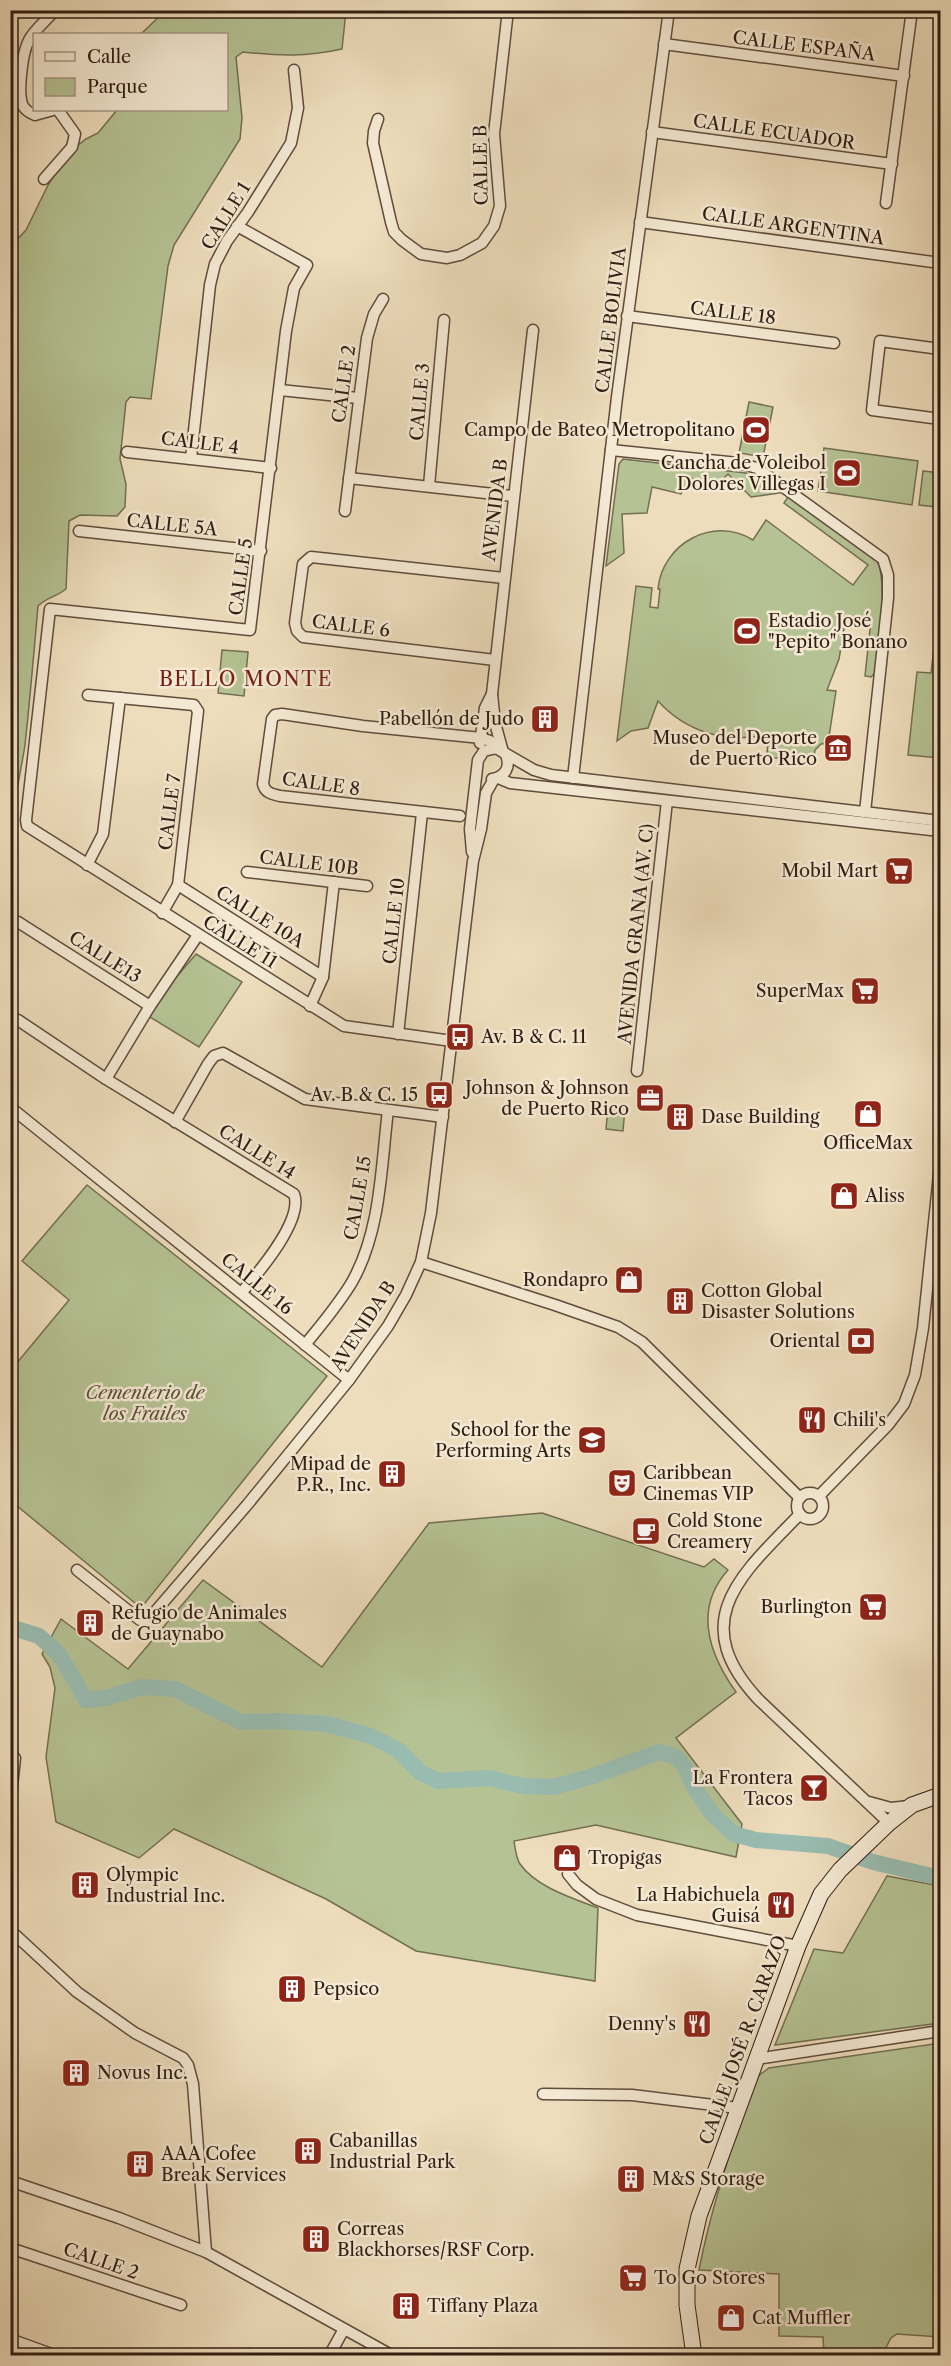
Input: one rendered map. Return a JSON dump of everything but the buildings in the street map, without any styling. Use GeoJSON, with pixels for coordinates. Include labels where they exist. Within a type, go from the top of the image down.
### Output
{"type":"FeatureCollection","features":[{"type":"Feature","properties":{"kind":"street"},"geometry":{"type":"LineString","coordinates":[[35,33],[55,10]]}},
{"type":"Feature","properties":{"kind":"street","name":"CALLE B"},"geometry":{"type":"LineString","coordinates":[[378,118],[373,143],[394,232],[421,254],[447,258],[460,255],[482,243],[494,226],[500,206],[494,134],[508,10]]}},
{"type":"Feature","properties":{"kind":"street","name":"CALLE BOLIVIA"},"geometry":{"type":"LineString","coordinates":[[573,778],[610,450],[669,10]]}},
{"type":"Feature","properties":{"kind":"street"},"geometry":{"type":"LineString","coordinates":[[886,203],[912,10]]}},
{"type":"Feature","properties":{"kind":"street"},"geometry":{"type":"LineString","coordinates":[[33,35],[29,40],[23,59],[22,105],[34,115],[49,111]]}},
{"type":"Feature","properties":{"kind":"street","name":"CALLE ESPAÑA"},"geometry":{"type":"LineString","coordinates":[[664,44],[903,76]]}},
{"type":"Feature","properties":{"kind":"street","name":"CALLE 1"},"geometry":{"type":"LineString","coordinates":[[190,458],[210,285],[215,264],[291,143],[298,108],[294,70]]}},
{"type":"Feature","properties":{"kind":"street"},"geometry":{"type":"LineString","coordinates":[[44,178],[72,147],[75,134],[59,111]]}},
{"type":"Feature","properties":{"kind":"street","name":"CALLE ECUADOR"},"geometry":{"type":"LineString","coordinates":[[652,132],[892,164]]}},
{"type":"Feature","properties":{"kind":"street","name":"CALLE ARGENTINA"},"geometry":{"type":"LineString","coordinates":[[640,222],[940,263]]}},
{"type":"Feature","properties":{"kind":"street","name":"CALLE 5"},"geometry":{"type":"LineString","coordinates":[[27,826],[50,609],[250,630],[291,300],[307,265],[237,226]]}},
{"type":"Feature","properties":{"kind":"street","name":"CALLE 2"},"geometry":{"type":"LineString","coordinates":[[345,511],[369,326],[383,299]]}},
{"type":"Feature","properties":{"kind":"street","name":"CALLE 18"},"geometry":{"type":"LineString","coordinates":[[627,316],[834,343]]}},
{"type":"Feature","properties":{"kind":"street","name":"CALLE 3"},"geometry":{"type":"LineString","coordinates":[[429,486],[444,320]]}},
{"type":"Feature","properties":{"kind":"street","name":"AVENIDA B"},"geometry":{"type":"LineString","coordinates":[[502,752],[495,723],[492,694],[533,330]]}},
{"type":"Feature","properties":{"kind":"street"},"geometry":{"type":"LineString","coordinates":[[940,349],[880,341],[872,410],[940,420]]}},
{"type":"Feature","properties":{"kind":"street"},"geometry":{"type":"LineString","coordinates":[[280,390],[358,398]]}},
{"type":"Feature","properties":{"kind":"street"},"geometry":{"type":"LineString","coordinates":[[610,450],[715,460],[757,468],[883,560],[889,582],[888,607],[865,812]]}},
{"type":"Feature","properties":{"kind":"street","name":"CALLE 4"},"geometry":{"type":"LineString","coordinates":[[126,452],[270,468]]}},
{"type":"Feature","properties":{"kind":"street"},"geometry":{"type":"LineString","coordinates":[[349,478],[513,496]]}},
{"type":"Feature","properties":{"kind":"street","name":"CALLE 5A"},"geometry":{"type":"LineString","coordinates":[[80,531],[261,551]]}},
{"type":"Feature","properties":{"kind":"street","name":"CALLE 6"},"geometry":{"type":"LineString","coordinates":[[495,660],[303,637],[297,631],[296,623],[303,564],[311,557],[504,578]]}},
{"type":"Feature","properties":{"kind":"street","name":"AVENIDA B"},"geometry":{"type":"LineString","coordinates":[[479,757],[485,708],[492,694]]}},
{"type":"Feature","properties":{"kind":"street"},"geometry":{"type":"LineString","coordinates":[[87,866],[104,834],[120,698],[88,695]]}},
{"type":"Feature","properties":{"kind":"street","name":"CALLE 7"},"geometry":{"type":"LineString","coordinates":[[120,698],[194,705],[198,711],[178,885],[162,913]]}},
{"type":"Feature","properties":{"kind":"street","name":"CALLE 8"},"geometry":{"type":"LineString","coordinates":[[460,816],[270,793],[264,789],[263,784],[272,719],[282,714],[363,726],[481,738],[490,741],[502,752],[544,774],[940,821]]}},
{"type":"Feature","properties":{"kind":"street"},"geometry":{"type":"LineString","coordinates":[[496,778],[505,774],[508,767],[502,752],[488,749],[479,757],[478,768],[483,775],[510,783],[940,831]]}},
{"type":"Feature","properties":{"kind":"street","name":"AVENIDA B"},"geometry":{"type":"LineString","coordinates":[[473,861],[470,829],[478,768]]}},
{"type":"Feature","properties":{"kind":"street","name":"AVENIDA B"},"geometry":{"type":"LineString","coordinates":[[77,1570],[140,1620],[148,1620],[247,1505],[349,1380],[388,1326],[406,1295],[421,1262],[431,1213],[473,861],[486,793],[496,778]]}},
{"type":"Feature","properties":{"kind":"street","name":"AVENIDA GRANA (AV. C)"},"geometry":{"type":"LineString","coordinates":[[637,1071],[667,801]]}},
{"type":"Feature","properties":{"kind":"street","name":"CALLE 10"},"geometry":{"type":"LineString","coordinates":[[398,1034],[422,813]]}},
{"type":"Feature","properties":{"kind":"street","name":"CALLE 11"},"geometry":{"type":"LineString","coordinates":[[27,826],[87,866],[344,1026],[452,1041]]}},
{"type":"Feature","properties":{"kind":"street","name":"CALLE 10B"},"geometry":{"type":"LineString","coordinates":[[247,872],[367,886]]}},
{"type":"Feature","properties":{"kind":"street","name":"CALLE 10A"},"geometry":{"type":"LineString","coordinates":[[310,1006],[323,977],[334,882]]}},
{"type":"Feature","properties":{"kind":"street","name":"CALLE 10A"},"geometry":{"type":"LineString","coordinates":[[178,885],[323,977]]}},
{"type":"Feature","properties":{"kind":"street","name":"CALLE13"},"geometry":{"type":"LineString","coordinates":[[18,922],[150,1006]]}},
{"type":"Feature","properties":{"kind":"street"},"geometry":{"type":"LineString","coordinates":[[106,1079],[150,1006],[198,935]]}},
{"type":"Feature","properties":{"kind":"street","name":"CALLE 14"},"geometry":{"type":"LineString","coordinates":[[18,1020],[106,1079],[294,1194],[296,1199],[280,1243],[242,1292]]}},
{"type":"Feature","properties":{"kind":"street"},"geometry":{"type":"LineString","coordinates":[[175,1122],[208,1064],[214,1056],[223,1053],[297,1096],[443,1117]]}},
{"type":"Feature","properties":{"kind":"street","name":"CALLE 16"},"geometry":{"type":"LineString","coordinates":[[10,1107],[349,1380]]}},
{"type":"Feature","properties":{"kind":"street","name":"CALLE 15"},"geometry":{"type":"LineString","coordinates":[[305,1346],[353,1280],[365,1251],[376,1208],[388,1110]]}},
{"type":"Feature","properties":{"kind":"street"},"geometry":{"type":"LineString","coordinates":[[819,1496],[888,1425],[904,1404],[911,1387],[923,1328],[940,1166]]}},
{"type":"Feature","properties":{"kind":"street"},"geometry":{"type":"LineString","coordinates":[[421,1262],[618,1327],[642,1342],[800,1498]]}},
{"type":"Feature","properties":{"kind":"street"},"geometry":{"type":"LineString","coordinates":[[809,1493],[819,1496],[823,1505],[819,1515],[807,1518],[800,1514],[797,1507],[800,1498],[809,1493]]}},
{"type":"Feature","properties":{"kind":"street"},"geometry":{"type":"LineString","coordinates":[[800,1514],[747,1571],[729,1597],[723,1629],[727,1650],[736,1670],[752,1693],[865,1801],[883,1828]]}},
{"type":"Feature","properties":{"kind":"street"},"geometry":{"type":"LineString","coordinates":[[10,1806],[15,1758]]}},
{"type":"Feature","properties":{"kind":"street","name":"CALLE JOSÉ R. CARAZO"},"geometry":{"type":"LineString","coordinates":[[694,2355],[687,2305],[687,2269],[699,2216],[798,1946],[821,1894],[840,1870],[883,1828],[912,1805],[940,1796]]}},
{"type":"Feature","properties":{"kind":"street"},"geometry":{"type":"LineString","coordinates":[[865,1801],[891,1808],[912,1805]]}},
{"type":"Feature","properties":{"kind":"street"},"geometry":{"type":"LineString","coordinates":[[568,1874],[577,1885],[596,1899],[637,1915],[798,1946]]}},
{"type":"Feature","properties":{"kind":"street"},"geometry":{"type":"LineString","coordinates":[[10,1930],[77,1992],[135,2033],[183,2058],[188,2065],[192,2084],[206,2252]]}},
{"type":"Feature","properties":{"kind":"street"},"geometry":{"type":"LineString","coordinates":[[756,2059],[940,2031]]}},
{"type":"Feature","properties":{"kind":"street"},"geometry":{"type":"LineString","coordinates":[[543,2094],[633,2095],[738,2108]]}},
{"type":"Feature","properties":{"kind":"street"},"geometry":{"type":"LineString","coordinates":[[10,2181],[119,2218],[206,2252],[393,2355]]}},
{"type":"Feature","properties":{"kind":"street","name":"CALLE 2"},"geometry":{"type":"LineString","coordinates":[[10,2248],[181,2306]]}},
{"type":"Feature","properties":{"kind":"street"},"geometry":{"type":"LineString","coordinates":[[329,2355],[344,2329]]}},
{"type":"Feature","properties":{"kind":"street"},"geometry":{"type":"LineString","coordinates":[[10,2339],[57,2355]]}},
{"type":"Feature","properties":{"kind":"green space"},"geometry":{"type":"Polygon","coordinates":[[[165,11],[346,11],[342,49],[292,55],[243,52],[236,57],[242,118],[240,139],[174,245],[168,266],[151,399],[130,397],[126,402],[120,459],[126,484],[125,507],[117,516],[80,515],[69,521],[66,589],[38,606],[25,745],[15,801],[15,833],[11,837],[11,246],[26,230],[48,185],[68,153],[98,133],[116,111],[228,111],[228,33],[142,33],[165,11]]]}},
{"type":"Feature","properties":{"kind":"green space","name":"Campo de Bateo Metropolitano"},"geometry":{"type":"Polygon","coordinates":[[[749,402],[773,407],[763,457],[739,453],[749,402]]]}},
{"type":"Feature","properties":{"kind":"green space"},"geometry":{"type":"Polygon","coordinates":[[[824,448],[918,461],[912,505],[818,491],[824,448]]]}},
{"type":"Feature","properties":{"kind":"green space"},"geometry":{"type":"Polygon","coordinates":[[[623,459],[746,473],[779,493],[751,497],[728,474],[714,488],[691,478],[681,494],[652,487],[647,513],[622,514],[624,553],[606,566],[619,464],[623,459]]]}},
{"type":"Feature","properties":{"kind":"green space"},"geometry":{"type":"Polygon","coordinates":[[[923,471],[940,473],[937,507],[919,505],[923,471]]]}},
{"type":"Feature","properties":{"kind":"green space","name":"Estadio José \"Pepito\" Bonano"},"geometry":{"type":"Polygon","coordinates":[[[789,495],[877,561],[882,582],[879,649],[875,673],[871,677],[865,676],[871,620],[846,617],[839,659],[827,690],[836,691],[828,743],[821,744],[815,750],[814,756],[767,758],[768,734],[738,738],[709,733],[682,721],[658,701],[648,728],[631,731],[617,741],[636,586],[652,588],[650,607],[658,608],[660,589],[658,589],[662,573],[669,559],[679,547],[692,538],[722,531],[738,533],[753,540],[766,520],[853,585],[868,565],[784,503],[789,495]]]}},
{"type":"Feature","properties":{"kind":"green space"},"geometry":{"type":"Polygon","coordinates":[[[940,641],[940,758],[908,755],[917,672],[931,673],[934,648],[940,641]]]}},
{"type":"Feature","properties":{"kind":"green space"},"geometry":{"type":"Polygon","coordinates":[[[222,650],[248,652],[244,696],[218,693],[222,650]]]}},
{"type":"Feature","properties":{"kind":"green space"},"geometry":{"type":"Polygon","coordinates":[[[196,954],[242,982],[199,1047],[145,1014],[196,954]]]}},
{"type":"Feature","properties":{"kind":"green space"},"geometry":{"type":"Polygon","coordinates":[[[608,1106],[625,1108],[623,1131],[606,1129],[608,1106]]]}},
{"type":"Feature","properties":{"kind":"green space","name":"Cementerio de los Frailes"},"geometry":{"type":"Polygon","coordinates":[[[87,1185],[327,1376],[141,1608],[11,1501],[11,1370],[69,1300],[22,1261],[87,1185]]]}},
{"type":"Feature","properties":{"kind":"green space"},"geometry":{"type":"Polygon","coordinates":[[[542,1513],[704,1567],[714,1559],[728,1570],[717,1585],[708,1616],[712,1647],[736,1692],[676,1738],[742,1824],[736,1857],[596,1825],[514,1841],[520,1864],[535,1879],[555,1891],[598,1908],[595,1981],[416,1951],[326,1899],[174,1829],[139,1858],[56,1822],[46,1757],[55,1688],[50,1667],[42,1654],[61,1619],[128,1669],[203,1580],[322,1667],[429,1523],[542,1513]]]}},
{"type":"Feature","properties":{"kind":"green space"},"geometry":{"type":"Polygon","coordinates":[[[887,1876],[940,1886],[940,2023],[775,2045],[814,1949],[843,1953],[887,1876]]]}},
{"type":"Feature","properties":{"kind":"green space"},"geometry":{"type":"Polygon","coordinates":[[[940,2043],[940,2337],[897,2334],[891,2338],[882,2355],[824,2355],[823,2337],[779,2336],[779,2274],[699,2270],[722,2179],[751,2089],[758,2076],[769,2068],[940,2043]]]}},
{"type":"Feature","properties":{"kind":"waterway"},"geometry":{"type":"LineString","coordinates":[[10,1627],[39,1636],[59,1654],[86,1700],[106,1698],[142,1687],[175,1689],[241,1722],[277,1721],[327,1724],[371,1736],[398,1750],[420,1772],[438,1781],[488,1778],[523,1786],[553,1787],[590,1777],[659,1752],[676,1757],[685,1767],[695,1789],[713,1815],[734,1834],[756,1840],[828,1846],[873,1862],[940,1878]]}},
{"type":"Feature","properties":{"kind":"place","name":"Campo de Bateo Metropolitano"},"geometry":{"type":"Point","coordinates":[756,430]}},
{"type":"Feature","properties":{"kind":"place","name":"Cancha de Voleibol Dolores Villegas I"},"geometry":{"type":"Point","coordinates":[847,473]}},
{"type":"Feature","properties":{"kind":"place","name":"Estadio José \"Pepito\" Bonano"},"geometry":{"type":"Point","coordinates":[747,631]}},
{"type":"Feature","properties":{"kind":"place","name":"Pabellón de Judo"},"geometry":{"type":"Point","coordinates":[545,719]}},
{"type":"Feature","properties":{"kind":"place","name":"Museo del Deporte de Puerto Rico"},"geometry":{"type":"Point","coordinates":[838,748]}},
{"type":"Feature","properties":{"kind":"place","name":"Mobil Mart"},"geometry":{"type":"Point","coordinates":[899,871]}},
{"type":"Feature","properties":{"kind":"place","name":"SuperMax"},"geometry":{"type":"Point","coordinates":[865,991]}},
{"type":"Feature","properties":{"kind":"place","name":"Av. B & C. 11"},"geometry":{"type":"Point","coordinates":[460,1037]}},
{"type":"Feature","properties":{"kind":"place","name":"Av. B & C. 15"},"geometry":{"type":"Point","coordinates":[439,1095]}},
{"type":"Feature","properties":{"kind":"place","name":"Johnson & Johnson de Puerto Rico"},"geometry":{"type":"Point","coordinates":[650,1098]}},
{"type":"Feature","properties":{"kind":"place","name":"OfficeMax"},"geometry":{"type":"Point","coordinates":[868,1114]}},
{"type":"Feature","properties":{"kind":"place","name":"Dase Building"},"geometry":{"type":"Point","coordinates":[680,1117]}},
{"type":"Feature","properties":{"kind":"place","name":"Aliss"},"geometry":{"type":"Point","coordinates":[844,1196]}},
{"type":"Feature","properties":{"kind":"place","name":"Rondapro"},"geometry":{"type":"Point","coordinates":[629,1280]}},
{"type":"Feature","properties":{"kind":"place","name":"Cotton Global Disaster Solutions"},"geometry":{"type":"Point","coordinates":[680,1301]}},
{"type":"Feature","properties":{"kind":"place","name":"Oriental"},"geometry":{"type":"Point","coordinates":[861,1341]}},
{"type":"Feature","properties":{"kind":"place","name":"Chili's"},"geometry":{"type":"Point","coordinates":[812,1420]}},
{"type":"Feature","properties":{"kind":"place","name":"School for the Performing Arts"},"geometry":{"type":"Point","coordinates":[592,1440]}},
{"type":"Feature","properties":{"kind":"place","name":"Mipad de P.R., Inc."},"geometry":{"type":"Point","coordinates":[392,1474]}},
{"type":"Feature","properties":{"kind":"place","name":"Caribbean Cinemas VIP"},"geometry":{"type":"Point","coordinates":[622,1483]}},
{"type":"Feature","properties":{"kind":"place","name":"Cold Stone Creamery"},"geometry":{"type":"Point","coordinates":[646,1531]}},
{"type":"Feature","properties":{"kind":"place","name":"Burlington"},"geometry":{"type":"Point","coordinates":[873,1607]}},
{"type":"Feature","properties":{"kind":"place","name":"Refugio de Animales de Guaynabo"},"geometry":{"type":"Point","coordinates":[90,1623]}},
{"type":"Feature","properties":{"kind":"place","name":"La Frontera Tacos"},"geometry":{"type":"Point","coordinates":[814,1788]}},
{"type":"Feature","properties":{"kind":"place","name":"Tropigas"},"geometry":{"type":"Point","coordinates":[567,1858]}},
{"type":"Feature","properties":{"kind":"place","name":"Olympic Industrial Inc."},"geometry":{"type":"Point","coordinates":[85,1885]}},
{"type":"Feature","properties":{"kind":"place","name":"La Habichuela Guisá"},"geometry":{"type":"Point","coordinates":[781,1905]}},
{"type":"Feature","properties":{"kind":"place","name":"Pepsico"},"geometry":{"type":"Point","coordinates":[292,1989]}},
{"type":"Feature","properties":{"kind":"place","name":"Denny's"},"geometry":{"type":"Point","coordinates":[697,2024]}},
{"type":"Feature","properties":{"kind":"place","name":"Novus Inc."},"geometry":{"type":"Point","coordinates":[76,2073]}},
{"type":"Feature","properties":{"kind":"place","name":"Cabanillas Industrial Park"},"geometry":{"type":"Point","coordinates":[308,2151]}},
{"type":"Feature","properties":{"kind":"place","name":"AAA Cofee Break Services"},"geometry":{"type":"Point","coordinates":[140,2164]}},
{"type":"Feature","properties":{"kind":"place","name":"M&S Storage"},"geometry":{"type":"Point","coordinates":[631,2179]}},
{"type":"Feature","properties":{"kind":"place","name":"Correas Blackhorses/RSF Corp."},"geometry":{"type":"Point","coordinates":[316,2239]}},
{"type":"Feature","properties":{"kind":"place","name":"To Go Stores"},"geometry":{"type":"Point","coordinates":[633,2278]}},
{"type":"Feature","properties":{"kind":"place","name":"Tiffany Plaza"},"geometry":{"type":"Point","coordinates":[406,2306]}},
{"type":"Feature","properties":{"kind":"place","name":"Cat Muffler"},"geometry":{"type":"Point","coordinates":[731,2318]}},
{"type":"Feature","properties":{"kind":"district","name":"BELLO MONTE"},"geometry":{"type":"Point","coordinates":[246,679]}}]}
